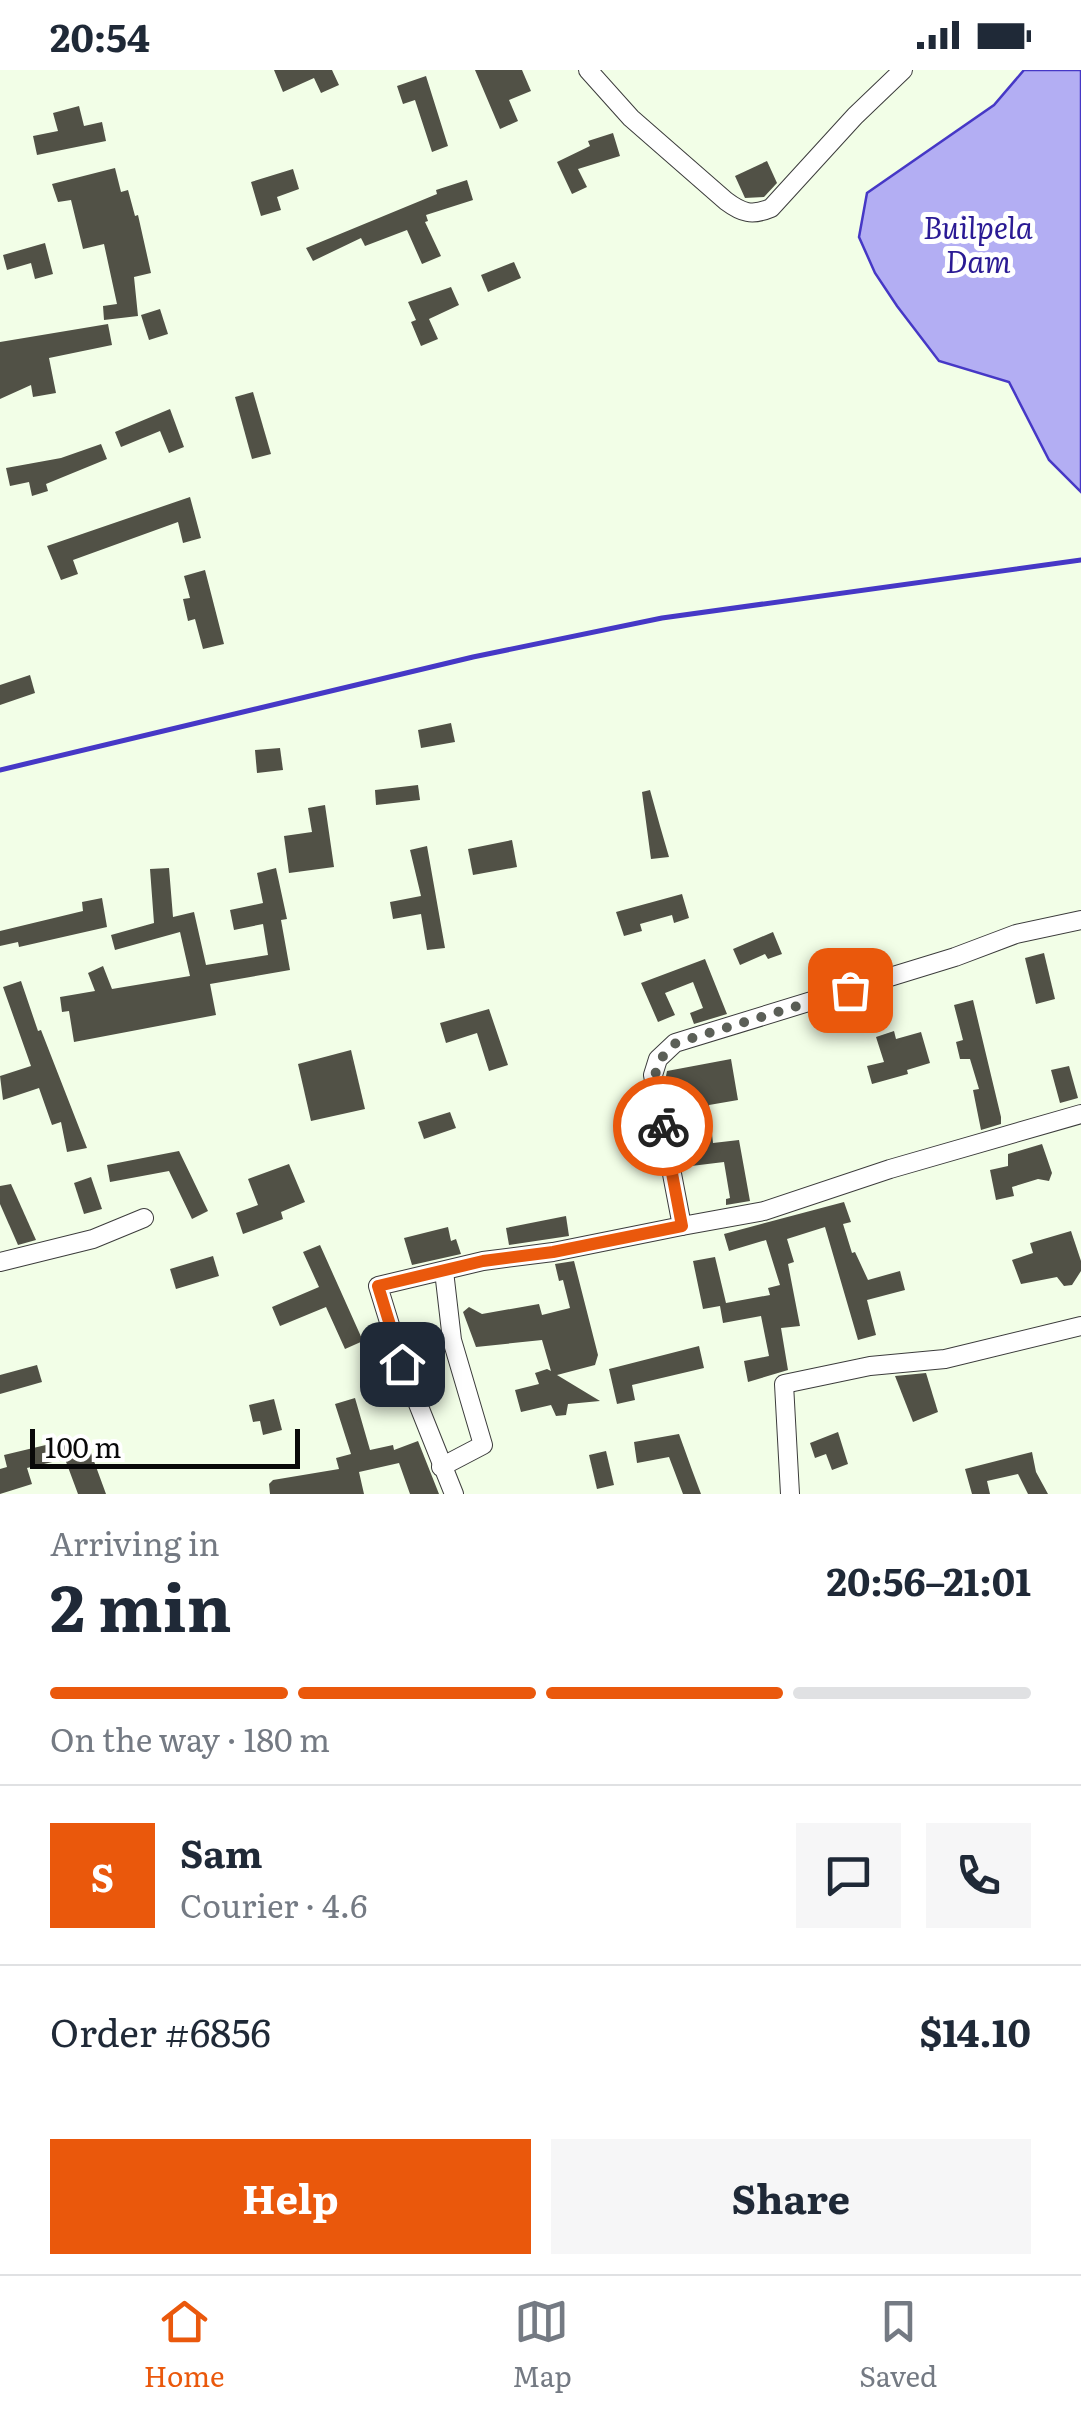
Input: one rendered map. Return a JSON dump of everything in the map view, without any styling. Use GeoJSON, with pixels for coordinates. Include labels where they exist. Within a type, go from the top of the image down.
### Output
{"type":"FeatureCollection","features":[{"type":"Feature","properties":{"kind":"street"},"geometry":{"type":"LineString","coordinates":[[590,71],[631,118],[726,201],[741,213],[758,213],[771,208],[903,70]]}},
{"type":"Feature","properties":{"kind":"street"},"geometry":{"type":"LineString","coordinates":[[682,1226],[653,1075],[658,1060],[676,1043],[955,957],[1016,934],[1081,920]]}},
{"type":"Feature","properties":{"kind":"street"},"geometry":{"type":"LineString","coordinates":[[454,1494],[402,1364],[378,1286],[483,1261],[553,1252],[764,1211],[890,1169],[1081,1114]]}},
{"type":"Feature","properties":{"kind":"street"},"geometry":{"type":"LineString","coordinates":[[0,1262],[57,1250],[144,1218]]}},
{"type":"Feature","properties":{"kind":"street"},"geometry":{"type":"LineString","coordinates":[[441,1467],[483,1445],[452,1340],[444,1271]]}},
{"type":"Feature","properties":{"kind":"street"},"geometry":{"type":"LineString","coordinates":[[790,1494],[784,1384],[870,1366],[945,1359],[1081,1326]]}},
{"type":"Feature","properties":{"kind":"water","name":"Builpela Dam"},"geometry":{"type":"Polygon","coordinates":[[[1024,70],[1081,70],[1081,492],[1049,460],[1009,382],[939,361],[875,273],[859,237],[867,193],[994,105],[1024,70]]]}},
{"type":"Feature","properties":{"kind":"building"},"geometry":{"type":"Polygon","coordinates":[[[274,70],[332,70],[339,85],[321,93],[314,78],[283,92],[274,70]]]}},
{"type":"Feature","properties":{"kind":"building"},"geometry":{"type":"Polygon","coordinates":[[[475,70],[522,70],[531,91],[509,100],[518,121],[500,129],[475,70]]]}},
{"type":"Feature","properties":{"kind":"building"},"geometry":{"type":"Polygon","coordinates":[[[426,76],[448,146],[432,152],[415,100],[403,104],[397,86],[426,76]]]}},
{"type":"Feature","properties":{"kind":"building"},"geometry":{"type":"Polygon","coordinates":[[[79,106],[84,126],[102,122],[106,141],[37,155],[33,136],[58,131],[53,113],[79,106]]]}},
{"type":"Feature","properties":{"kind":"building"},"geometry":{"type":"Polygon","coordinates":[[[613,133],[620,156],[578,169],[587,187],[572,194],[557,162],[590,146],[588,141],[613,133]]]}},
{"type":"Feature","properties":{"kind":"building"},"geometry":{"type":"Polygon","coordinates":[[[767,161],[777,183],[764,197],[745,198],[735,176],[767,161]]]}},
{"type":"Feature","properties":{"kind":"building"},"geometry":{"type":"Polygon","coordinates":[[[115,168],[121,192],[128,190],[135,216],[138,215],[151,273],[134,277],[138,316],[104,320],[103,306],[117,304],[104,244],[83,249],[71,200],[58,202],[52,184],[115,168]]]}},
{"type":"Feature","properties":{"kind":"building"},"geometry":{"type":"Polygon","coordinates":[[[293,169],[299,189],[277,197],[281,210],[261,216],[251,182],[293,169]]]}},
{"type":"Feature","properties":{"kind":"building"},"geometry":{"type":"Polygon","coordinates":[[[467,180],[473,200],[426,215],[425,222],[441,256],[422,264],[407,230],[365,246],[361,238],[313,261],[306,248],[437,194],[436,190],[467,180]]]}},
{"type":"Feature","properties":{"kind":"building"},"geometry":{"type":"Polygon","coordinates":[[[45,243],[53,274],[35,279],[31,263],[7,270],[3,255],[45,243]]]}},
{"type":"Feature","properties":{"kind":"building"},"geometry":{"type":"Polygon","coordinates":[[[514,262],[521,278],[488,292],[481,275],[514,262]]]}},
{"type":"Feature","properties":{"kind":"building"},"geometry":{"type":"Polygon","coordinates":[[[451,287],[459,305],[429,319],[438,339],[421,346],[408,302],[451,287]]]}},
{"type":"Feature","properties":{"kind":"building"},"geometry":{"type":"Polygon","coordinates":[[[160,309],[168,334],[149,340],[141,315],[160,309]]]}},
{"type":"Feature","properties":{"kind":"building"},"geometry":{"type":"Polygon","coordinates":[[[108,324],[112,345],[49,358],[56,393],[33,397],[31,385],[0,399],[0,342],[108,324]]]}},
{"type":"Feature","properties":{"kind":"building"},"geometry":{"type":"Polygon","coordinates":[[[253,392],[271,454],[252,459],[235,397],[253,392]]]}},
{"type":"Feature","properties":{"kind":"building"},"geometry":{"type":"Polygon","coordinates":[[[170,409],[184,447],[169,453],[160,431],[121,447],[115,432],[170,409]]]}},
{"type":"Feature","properties":{"kind":"building"},"geometry":{"type":"Polygon","coordinates":[[[101,444],[107,459],[46,484],[48,491],[32,496],[29,482],[10,486],[6,468],[61,458],[101,444]]]}},
{"type":"Feature","properties":{"kind":"building"},"geometry":{"type":"Polygon","coordinates":[[[190,497],[201,538],[183,543],[178,522],[73,560],[78,574],[61,580],[47,546],[190,497]]]}},
{"type":"Feature","properties":{"kind":"building"},"geometry":{"type":"Polygon","coordinates":[[[205,570],[224,644],[203,649],[195,619],[188,621],[183,599],[190,598],[184,576],[205,570]]]}},
{"type":"Feature","properties":{"kind":"building"},"geometry":{"type":"Polygon","coordinates":[[[30,675],[35,693],[0,705],[0,685],[30,675]]]}},
{"type":"Feature","properties":{"kind":"building"},"geometry":{"type":"Polygon","coordinates":[[[451,723],[455,742],[421,748],[418,730],[451,723]]]}},
{"type":"Feature","properties":{"kind":"building"},"geometry":{"type":"Polygon","coordinates":[[[280,748],[283,770],[257,773],[255,750],[280,748]]]}},
{"type":"Feature","properties":{"kind":"building"},"geometry":{"type":"Polygon","coordinates":[[[418,785],[420,800],[376,805],[375,790],[418,785]]]}},
{"type":"Feature","properties":{"kind":"building"},"geometry":{"type":"Polygon","coordinates":[[[650,790],[669,857],[651,859],[642,792],[650,790]]]}},
{"type":"Feature","properties":{"kind":"building"},"geometry":{"type":"Polygon","coordinates":[[[325,805],[334,867],[289,873],[284,836],[312,832],[308,808],[325,805]]]}},
{"type":"Feature","properties":{"kind":"building"},"geometry":{"type":"Polygon","coordinates":[[[512,840],[517,867],[473,875],[468,849],[512,840]]]}},
{"type":"Feature","properties":{"kind":"building"},"geometry":{"type":"Polygon","coordinates":[[[427,846],[445,948],[427,950],[421,914],[393,919],[390,902],[421,896],[410,850],[427,846]]]}},
{"type":"Feature","properties":{"kind":"building"},"geometry":{"type":"Polygon","coordinates":[[[169,868],[173,917],[194,912],[206,965],[268,955],[263,924],[234,930],[230,910],[263,903],[257,873],[276,868],[287,919],[281,920],[290,970],[210,984],[216,1015],[74,1042],[69,1011],[62,1012],[60,997],[95,991],[88,973],[103,966],[112,989],[190,976],[180,932],[115,950],[111,935],[154,923],[150,869],[169,868]]]}},
{"type":"Feature","properties":{"kind":"building"},"geometry":{"type":"Polygon","coordinates":[[[682,894],[689,918],[674,923],[672,915],[640,924],[642,931],[624,936],[616,912],[682,894]]]}},
{"type":"Feature","properties":{"kind":"building"},"geometry":{"type":"Polygon","coordinates":[[[102,898],[107,927],[19,947],[18,942],[0,946],[0,931],[83,911],[82,902],[102,898]]]}},
{"type":"Feature","properties":{"kind":"building"},"geometry":{"type":"Polygon","coordinates":[[[773,932],[782,954],[768,959],[765,954],[740,965],[733,949],[773,932]]]}},
{"type":"Feature","properties":{"kind":"building"},"geometry":{"type":"Polygon","coordinates":[[[1044,953],[1055,999],[1036,1004],[1025,958],[1044,953]]]}},
{"type":"Feature","properties":{"kind":"building"},"geometry":{"type":"Polygon","coordinates":[[[705,959],[727,1014],[694,1024],[690,1013],[703,1008],[693,982],[665,993],[675,1015],[658,1022],[641,983],[705,959]]]}},
{"type":"Feature","properties":{"kind":"building"},"geometry":{"type":"Polygon","coordinates":[[[21,981],[87,1148],[67,1152],[61,1122],[52,1125],[39,1088],[3,1100],[0,1076],[31,1066],[3,987],[21,981]]]}},
{"type":"Feature","properties":{"kind":"building"},"geometry":{"type":"Polygon","coordinates":[[[973,1000],[1001,1117],[1001,1124],[981,1130],[973,1090],[979,1089],[970,1059],[960,1059],[956,1042],[963,1040],[954,1005],[973,1000]]]}},
{"type":"Feature","properties":{"kind":"building"},"geometry":{"type":"Polygon","coordinates":[[[489,1009],[508,1065],[489,1071],[477,1033],[446,1043],[440,1023],[489,1009]]]}},
{"type":"Feature","properties":{"kind":"building"},"geometry":{"type":"Polygon","coordinates":[[[894,1031],[896,1039],[921,1032],[930,1063],[872,1084],[867,1066],[884,1062],[876,1037],[894,1031]]]}},
{"type":"Feature","properties":{"kind":"building"},"geometry":{"type":"Polygon","coordinates":[[[351,1050],[365,1109],[311,1121],[298,1064],[351,1050]]]}},
{"type":"Feature","properties":{"kind":"building"},"geometry":{"type":"Polygon","coordinates":[[[731,1059],[738,1100],[709,1105],[713,1143],[739,1140],[750,1201],[726,1205],[730,1198],[724,1162],[683,1167],[666,1076],[667,1071],[731,1059]]]}},
{"type":"Feature","properties":{"kind":"building"},"geometry":{"type":"Polygon","coordinates":[[[1069,1066],[1078,1098],[1060,1103],[1051,1070],[1069,1066]]]}},
{"type":"Feature","properties":{"kind":"building"},"geometry":{"type":"Polygon","coordinates":[[[450,1112],[456,1128],[424,1139],[418,1122],[450,1112]]]}},
{"type":"Feature","properties":{"kind":"building"},"geometry":{"type":"Polygon","coordinates":[[[1042,1144],[1052,1173],[1049,1181],[1038,1179],[1012,1187],[1014,1196],[996,1200],[990,1170],[1008,1166],[1008,1154],[1042,1144]]]}},
{"type":"Feature","properties":{"kind":"building"},"geometry":{"type":"Polygon","coordinates":[[[179,1151],[208,1211],[192,1219],[169,1171],[110,1182],[107,1165],[179,1151]]]}},
{"type":"Feature","properties":{"kind":"building"},"geometry":{"type":"Polygon","coordinates":[[[289,1164],[305,1202],[281,1212],[283,1219],[243,1234],[236,1213],[258,1205],[248,1179],[289,1164]]]}},
{"type":"Feature","properties":{"kind":"building"},"geometry":{"type":"Polygon","coordinates":[[[91,1177],[102,1209],[84,1214],[74,1183],[91,1177]]]}},
{"type":"Feature","properties":{"kind":"building"},"geometry":{"type":"Polygon","coordinates":[[[11,1184],[36,1240],[18,1245],[0,1204],[0,1186],[11,1184]]]}},
{"type":"Feature","properties":{"kind":"building"},"geometry":{"type":"Polygon","coordinates":[[[844,1202],[851,1222],[843,1224],[852,1253],[855,1252],[868,1280],[900,1271],[905,1290],[867,1300],[876,1335],[858,1340],[825,1227],[787,1239],[794,1262],[788,1264],[800,1326],[781,1328],[788,1370],[748,1382],[744,1361],[769,1356],[761,1316],[723,1323],[720,1306],[703,1309],[693,1261],[715,1257],[726,1303],[770,1295],[768,1288],[780,1285],[766,1240],[729,1251],[724,1234],[844,1202]]]}},
{"type":"Feature","properties":{"kind":"building"},"geometry":{"type":"Polygon","coordinates":[[[566,1216],[569,1236],[509,1245],[506,1228],[566,1216]]]}},
{"type":"Feature","properties":{"kind":"building"},"geometry":{"type":"Polygon","coordinates":[[[448,1227],[451,1241],[456,1239],[461,1254],[412,1265],[404,1238],[448,1227]]]}},
{"type":"Feature","properties":{"kind":"building"},"geometry":{"type":"Polygon","coordinates":[[[1071,1231],[1081,1261],[1081,1271],[1072,1285],[1064,1286],[1057,1277],[1021,1284],[1012,1260],[1033,1253],[1030,1243],[1071,1231]]]}},
{"type":"Feature","properties":{"kind":"building"},"geometry":{"type":"Polygon","coordinates":[[[320,1245],[363,1341],[345,1349],[326,1307],[280,1326],[272,1307],[319,1287],[303,1252],[320,1245]]]}},
{"type":"Feature","properties":{"kind":"building"},"geometry":{"type":"Polygon","coordinates":[[[213,1256],[219,1276],[176,1289],[170,1269],[213,1256]]]}},
{"type":"Feature","properties":{"kind":"building"},"geometry":{"type":"Polygon","coordinates":[[[574,1261],[598,1355],[595,1365],[557,1375],[600,1401],[568,1404],[566,1415],[556,1416],[551,1405],[521,1412],[515,1390],[539,1384],[535,1373],[551,1371],[542,1340],[476,1347],[463,1312],[469,1307],[482,1314],[539,1304],[542,1315],[570,1308],[555,1264],[574,1261]]]}},
{"type":"Feature","properties":{"kind":"building"},"geometry":{"type":"Polygon","coordinates":[[[699,1346],[704,1368],[632,1385],[635,1400],[617,1404],[609,1369],[699,1346]]]}},
{"type":"Feature","properties":{"kind":"building"},"geometry":{"type":"Polygon","coordinates":[[[37,1365],[42,1382],[0,1394],[0,1375],[37,1365]]]}},
{"type":"Feature","properties":{"kind":"building"},"geometry":{"type":"Polygon","coordinates":[[[926,1373],[938,1412],[913,1422],[895,1376],[926,1373]]]}},
{"type":"Feature","properties":{"kind":"building"},"geometry":{"type":"Polygon","coordinates":[[[355,1398],[370,1450],[393,1445],[394,1450],[418,1441],[439,1494],[410,1494],[399,1463],[359,1472],[364,1494],[270,1494],[269,1484],[273,1480],[339,1469],[336,1458],[351,1454],[335,1404],[355,1398]]]}},
{"type":"Feature","properties":{"kind":"building"},"geometry":{"type":"Polygon","coordinates":[[[274,1399],[282,1430],[263,1435],[260,1421],[253,1422],[249,1405],[274,1399]]]}},
{"type":"Feature","properties":{"kind":"building"},"geometry":{"type":"Polygon","coordinates":[[[838,1432],[848,1464],[832,1470],[826,1454],[815,1458],[810,1443],[838,1432]]]}},
{"type":"Feature","properties":{"kind":"building"},"geometry":{"type":"Polygon","coordinates":[[[679,1434],[701,1494],[683,1494],[669,1457],[637,1463],[634,1442],[679,1434]]]}},
{"type":"Feature","properties":{"kind":"building"},"geometry":{"type":"Polygon","coordinates":[[[75,1438],[79,1458],[91,1453],[106,1494],[78,1494],[65,1459],[27,1468],[32,1484],[0,1494],[0,1469],[7,1467],[4,1455],[75,1438]]]}},
{"type":"Feature","properties":{"kind":"building"},"geometry":{"type":"Polygon","coordinates":[[[606,1451],[614,1485],[597,1489],[589,1455],[606,1451]]]}},
{"type":"Feature","properties":{"kind":"building"},"geometry":{"type":"Polygon","coordinates":[[[1032,1452],[1036,1472],[1048,1494],[1028,1494],[1018,1474],[987,1481],[990,1494],[972,1494],[965,1469],[1032,1452]]]}},
{"type":"Feature","properties":{"kind":"waterway"},"geometry":{"type":"LineString","coordinates":[[0,770],[473,657],[662,618],[1081,560]]}},
{"type":"Feature","properties":{"kind":"way so far"},"geometry":{"type":"LineString","coordinates":[[663,1126],[653,1075],[666,1050],[676,1043],[850,990]]}},
{"type":"Feature","properties":{"kind":"route"},"geometry":{"type":"LineString","coordinates":[[402,1364],[378,1286],[483,1261],[553,1252],[682,1226],[663,1126]]}}]}
